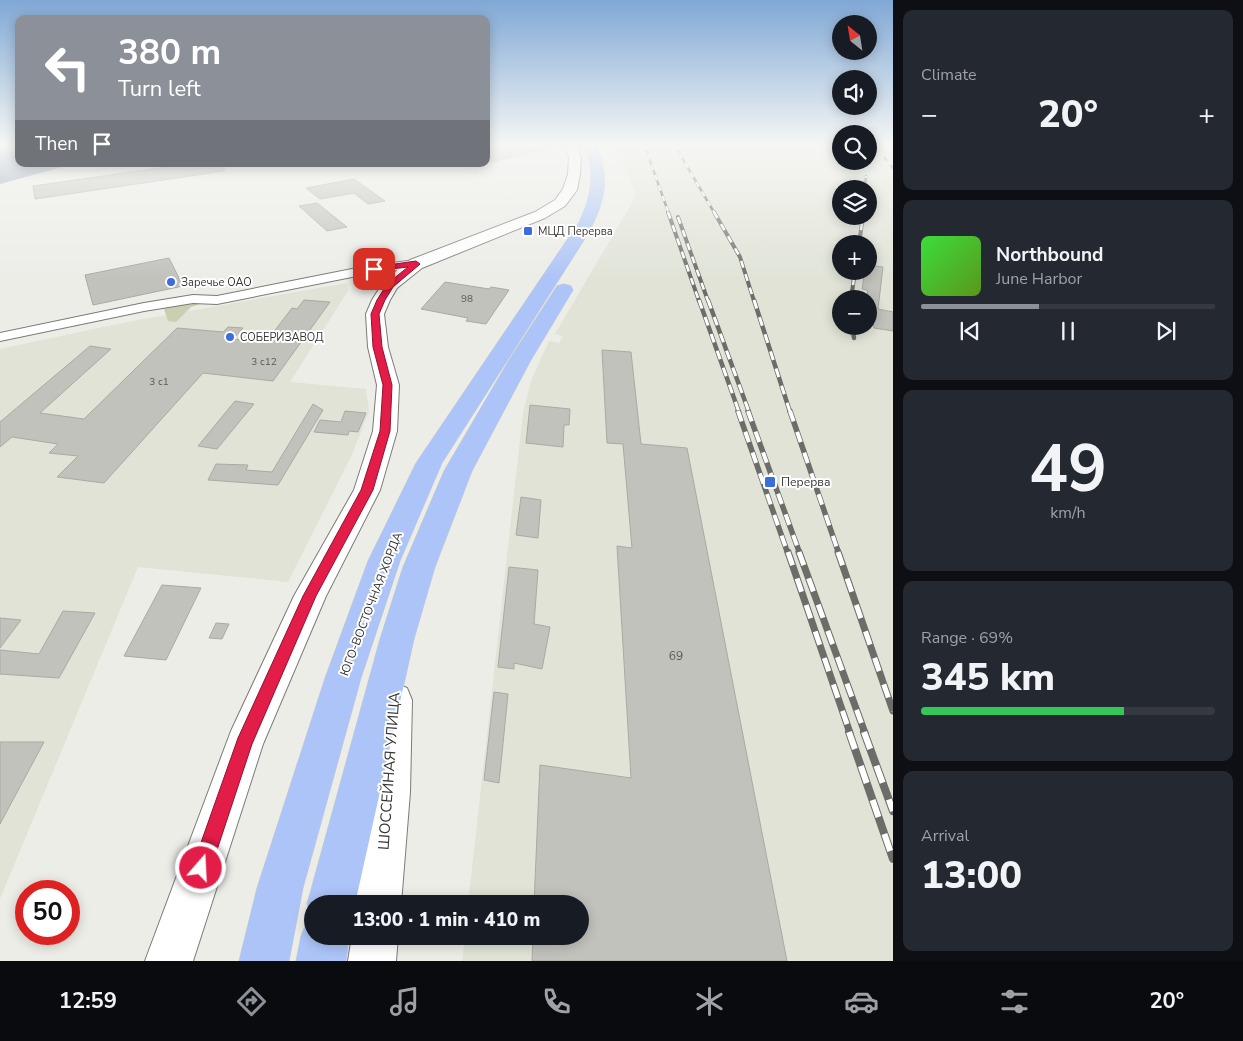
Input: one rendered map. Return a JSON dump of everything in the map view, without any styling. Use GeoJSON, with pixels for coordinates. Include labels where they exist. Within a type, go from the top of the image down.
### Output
{"type":"FeatureCollection","features":[{"type":"Feature","properties":{"kind":"main road"},"geometry":{"type":"LineString","coordinates":[[169,961],[244,744],[310,596],[367,490],[385,431],[388,385],[378,347],[375,314],[381,300],[382,277],[540,215],[560,202],[570,189]]}},
{"type":"Feature","properties":{"kind":"main road","name":"ЮГО-ВОСТОЧНАЯ ХОРДА"},"geometry":{"type":"LineString","coordinates":[[264,961],[280,888],[342,678],[384,561],[429,463],[580,234],[592,212],[599,189]]}},
{"type":"Feature","properties":{"kind":"main road"},"geometry":{"type":"LineString","coordinates":[[333,895],[397,638],[419,567],[458,471],[520,360],[609,215],[616,189]]}},
{"type":"Feature","properties":{"kind":"main road","name":"ШОССЕЙНАЯ УЛИЦА"},"geometry":{"type":"LineString","coordinates":[[379,895],[390,792],[397,638]]}},
{"type":"Feature","properties":{"kind":"main road"},"geometry":{"type":"LineString","coordinates":[[321,961],[324,945]]}},
{"type":"Feature","properties":{"kind":"main road"},"geometry":{"type":"LineString","coordinates":[[372,961],[374,945]]}},
{"type":"Feature","properties":{"kind":"street"},"geometry":{"type":"LineString","coordinates":[[0,337],[144,307],[193,299],[217,300],[344,274],[382,277]]}},
{"type":"Feature","properties":{"kind":"shaded area"},"geometry":{"type":"Polygon","coordinates":[[[634,189],[832,189],[832,225],[877,225],[877,189],[893,189],[893,961],[462,961],[464,945],[589,945],[589,895],[469,895],[523,413],[531,381],[549,341],[559,343],[563,336],[555,334],[633,201],[635,192],[634,189]]]}},
{"type":"Feature","properties":{"kind":"shaded area"},"geometry":{"type":"Polygon","coordinates":[[[347,283],[348,291],[290,382],[366,389],[369,412],[351,457],[288,582],[138,567],[0,899],[0,349],[127,322],[347,283]]]}},
{"type":"Feature","properties":{"kind":"green space"},"geometry":{"type":"Polygon","coordinates":[[[189,302],[200,304],[191,307],[176,322],[168,321],[163,306],[189,302]]]}},
{"type":"Feature","properties":{"kind":"building"},"geometry":{"type":"Polygon","coordinates":[[[33,189],[104,189],[35,199],[33,189]]]}},
{"type":"Feature","properties":{"kind":"building"},"geometry":{"type":"Polygon","coordinates":[[[307,189],[368,189],[385,201],[368,204],[354,193],[320,199],[307,189]]]}},
{"type":"Feature","properties":{"kind":"building"},"geometry":{"type":"Polygon","coordinates":[[[317,203],[347,227],[327,231],[299,206],[317,203]]]}},
{"type":"Feature","properties":{"kind":"building","name":"Заречье ОАО"},"geometry":{"type":"Polygon","coordinates":[[[169,258],[183,286],[93,305],[85,275],[169,258]]]}},
{"type":"Feature","properties":{"kind":"building"},"geometry":{"type":"Polygon","coordinates":[[[877,266],[883,267],[878,309],[893,312],[893,331],[877,328],[877,290],[862,289],[864,280],[877,280],[877,266]]]}},
{"type":"Feature","properties":{"kind":"building"},"geometry":{"type":"Polygon","coordinates":[[[445,282],[509,290],[486,324],[466,321],[468,318],[421,309],[445,282]]]}},
{"type":"Feature","properties":{"kind":"building"},"geometry":{"type":"Polygon","coordinates":[[[304,300],[330,302],[273,381],[203,373],[104,483],[57,477],[78,456],[49,453],[58,444],[12,437],[0,447],[0,422],[90,346],[111,349],[40,413],[84,419],[177,328],[223,332],[228,327],[243,328],[233,339],[266,342],[292,308],[297,309],[304,300]]]}},
{"type":"Feature","properties":{"kind":"building"},"geometry":{"type":"Polygon","coordinates":[[[602,350],[631,352],[641,444],[687,448],[787,961],[532,961],[533,945],[589,945],[589,895],[534,895],[540,765],[631,778],[617,546],[632,548],[623,444],[607,443],[602,350]]]}},
{"type":"Feature","properties":{"kind":"building"},"geometry":{"type":"Polygon","coordinates":[[[235,401],[254,404],[217,449],[198,446],[235,401]]]}},
{"type":"Feature","properties":{"kind":"building"},"geometry":{"type":"Polygon","coordinates":[[[313,404],[323,410],[278,485],[208,480],[216,464],[248,465],[246,470],[272,472],[313,404]]]}},
{"type":"Feature","properties":{"kind":"building"},"geometry":{"type":"Polygon","coordinates":[[[530,405],[570,409],[569,425],[564,425],[563,447],[526,443],[530,405]]]}},
{"type":"Feature","properties":{"kind":"building"},"geometry":{"type":"Polygon","coordinates":[[[345,411],[366,413],[358,432],[349,431],[348,435],[314,432],[320,420],[341,422],[345,411]]]}},
{"type":"Feature","properties":{"kind":"building"},"geometry":{"type":"Polygon","coordinates":[[[521,497],[541,500],[538,538],[516,535],[521,497]]]}},
{"type":"Feature","properties":{"kind":"building"},"geometry":{"type":"Polygon","coordinates":[[[509,567],[538,570],[534,624],[550,627],[542,669],[514,663],[514,669],[498,667],[509,567]]]}},
{"type":"Feature","properties":{"kind":"building"},"geometry":{"type":"Polygon","coordinates":[[[162,585],[201,588],[166,660],[124,656],[162,585]]]}},
{"type":"Feature","properties":{"kind":"building"},"geometry":{"type":"Polygon","coordinates":[[[63,611],[95,613],[59,678],[0,674],[0,650],[39,654],[63,611]]]}},
{"type":"Feature","properties":{"kind":"building"},"geometry":{"type":"Polygon","coordinates":[[[0,618],[21,620],[0,648],[0,618]]]}},
{"type":"Feature","properties":{"kind":"building"},"geometry":{"type":"Polygon","coordinates":[[[216,623],[229,624],[222,639],[209,638],[216,623]]]}},
{"type":"Feature","properties":{"kind":"building"},"geometry":{"type":"Polygon","coordinates":[[[494,692],[508,694],[499,783],[484,780],[494,692]]]}},
{"type":"Feature","properties":{"kind":"building"},"geometry":{"type":"Polygon","coordinates":[[[0,742],[44,742],[0,824],[0,742]]]}},
{"type":"Feature","properties":{"kind":"railway"},"geometry":{"type":"LineString","coordinates":[[660,189],[669,214]]}},
{"type":"Feature","properties":{"kind":"railway"},"geometry":{"type":"LineString","coordinates":[[700,189],[715,214]]}},
{"type":"Feature","properties":{"kind":"railway"},"geometry":{"type":"LineString","coordinates":[[668,212],[699,301]]}},
{"type":"Feature","properties":{"kind":"railway"},"geometry":{"type":"LineString","coordinates":[[714,212],[740,257],[754,301]]}},
{"type":"Feature","properties":{"kind":"railway"},"geometry":{"type":"LineString","coordinates":[[678,217],[708,301]]}},
{"type":"Feature","properties":{"kind":"railway"},"geometry":{"type":"LineString","coordinates":[[860,235],[862,225]]}},
{"type":"Feature","properties":{"kind":"railway"},"geometry":{"type":"LineString","coordinates":[[852,290],[854,280]]}},
{"type":"Feature","properties":{"kind":"railway"},"geometry":{"type":"LineString","coordinates":[[699,300],[739,412]]}},
{"type":"Feature","properties":{"kind":"railway"},"geometry":{"type":"LineString","coordinates":[[708,300],[749,412]]}},
{"type":"Feature","properties":{"kind":"railway"},"geometry":{"type":"LineString","coordinates":[[754,300],[790,412]]}},
{"type":"Feature","properties":{"kind":"railway"},"geometry":{"type":"LineString","coordinates":[[738,411],[788,554]]}},
{"type":"Feature","properties":{"kind":"railway"},"geometry":{"type":"LineString","coordinates":[[748,411],[800,554]]}},
{"type":"Feature","properties":{"kind":"railway"},"geometry":{"type":"LineString","coordinates":[[790,411],[839,554]]}},
{"type":"Feature","properties":{"kind":"railway"},"geometry":{"type":"LineString","coordinates":[[788,552],[850,733]]}},
{"type":"Feature","properties":{"kind":"railway"},"geometry":{"type":"LineString","coordinates":[[799,552],[865,733]]}},
{"type":"Feature","properties":{"kind":"railway"},"geometry":{"type":"LineString","coordinates":[[838,552],[893,711]]}},
{"type":"Feature","properties":{"kind":"railway"},"geometry":{"type":"LineString","coordinates":[[849,732],[893,859]]}},
{"type":"Feature","properties":{"kind":"railway"},"geometry":{"type":"LineString","coordinates":[[864,732],[893,811]]}},
{"type":"Feature","properties":{"kind":"place","name":"МЦД Перерва"},"geometry":{"type":"Point","coordinates":[528,231]}},
{"type":"Feature","properties":{"kind":"place","name":"Заречье ОАО"},"geometry":{"type":"Point","coordinates":[171,282]}},
{"type":"Feature","properties":{"kind":"place","name":"СОБЕРИЗАВОД"},"geometry":{"type":"Point","coordinates":[230,337]}},
{"type":"Feature","properties":{"kind":"place","name":"Перерва"},"geometry":{"type":"Point","coordinates":[770,482]}},
{"type":"Feature","properties":{"kind":"route"},"geometry":{"type":"LineString","coordinates":[[201,868],[244,744],[310,596],[367,490],[385,431],[388,385],[378,347],[375,314],[390,285],[416,264],[374,269]]}}]}
